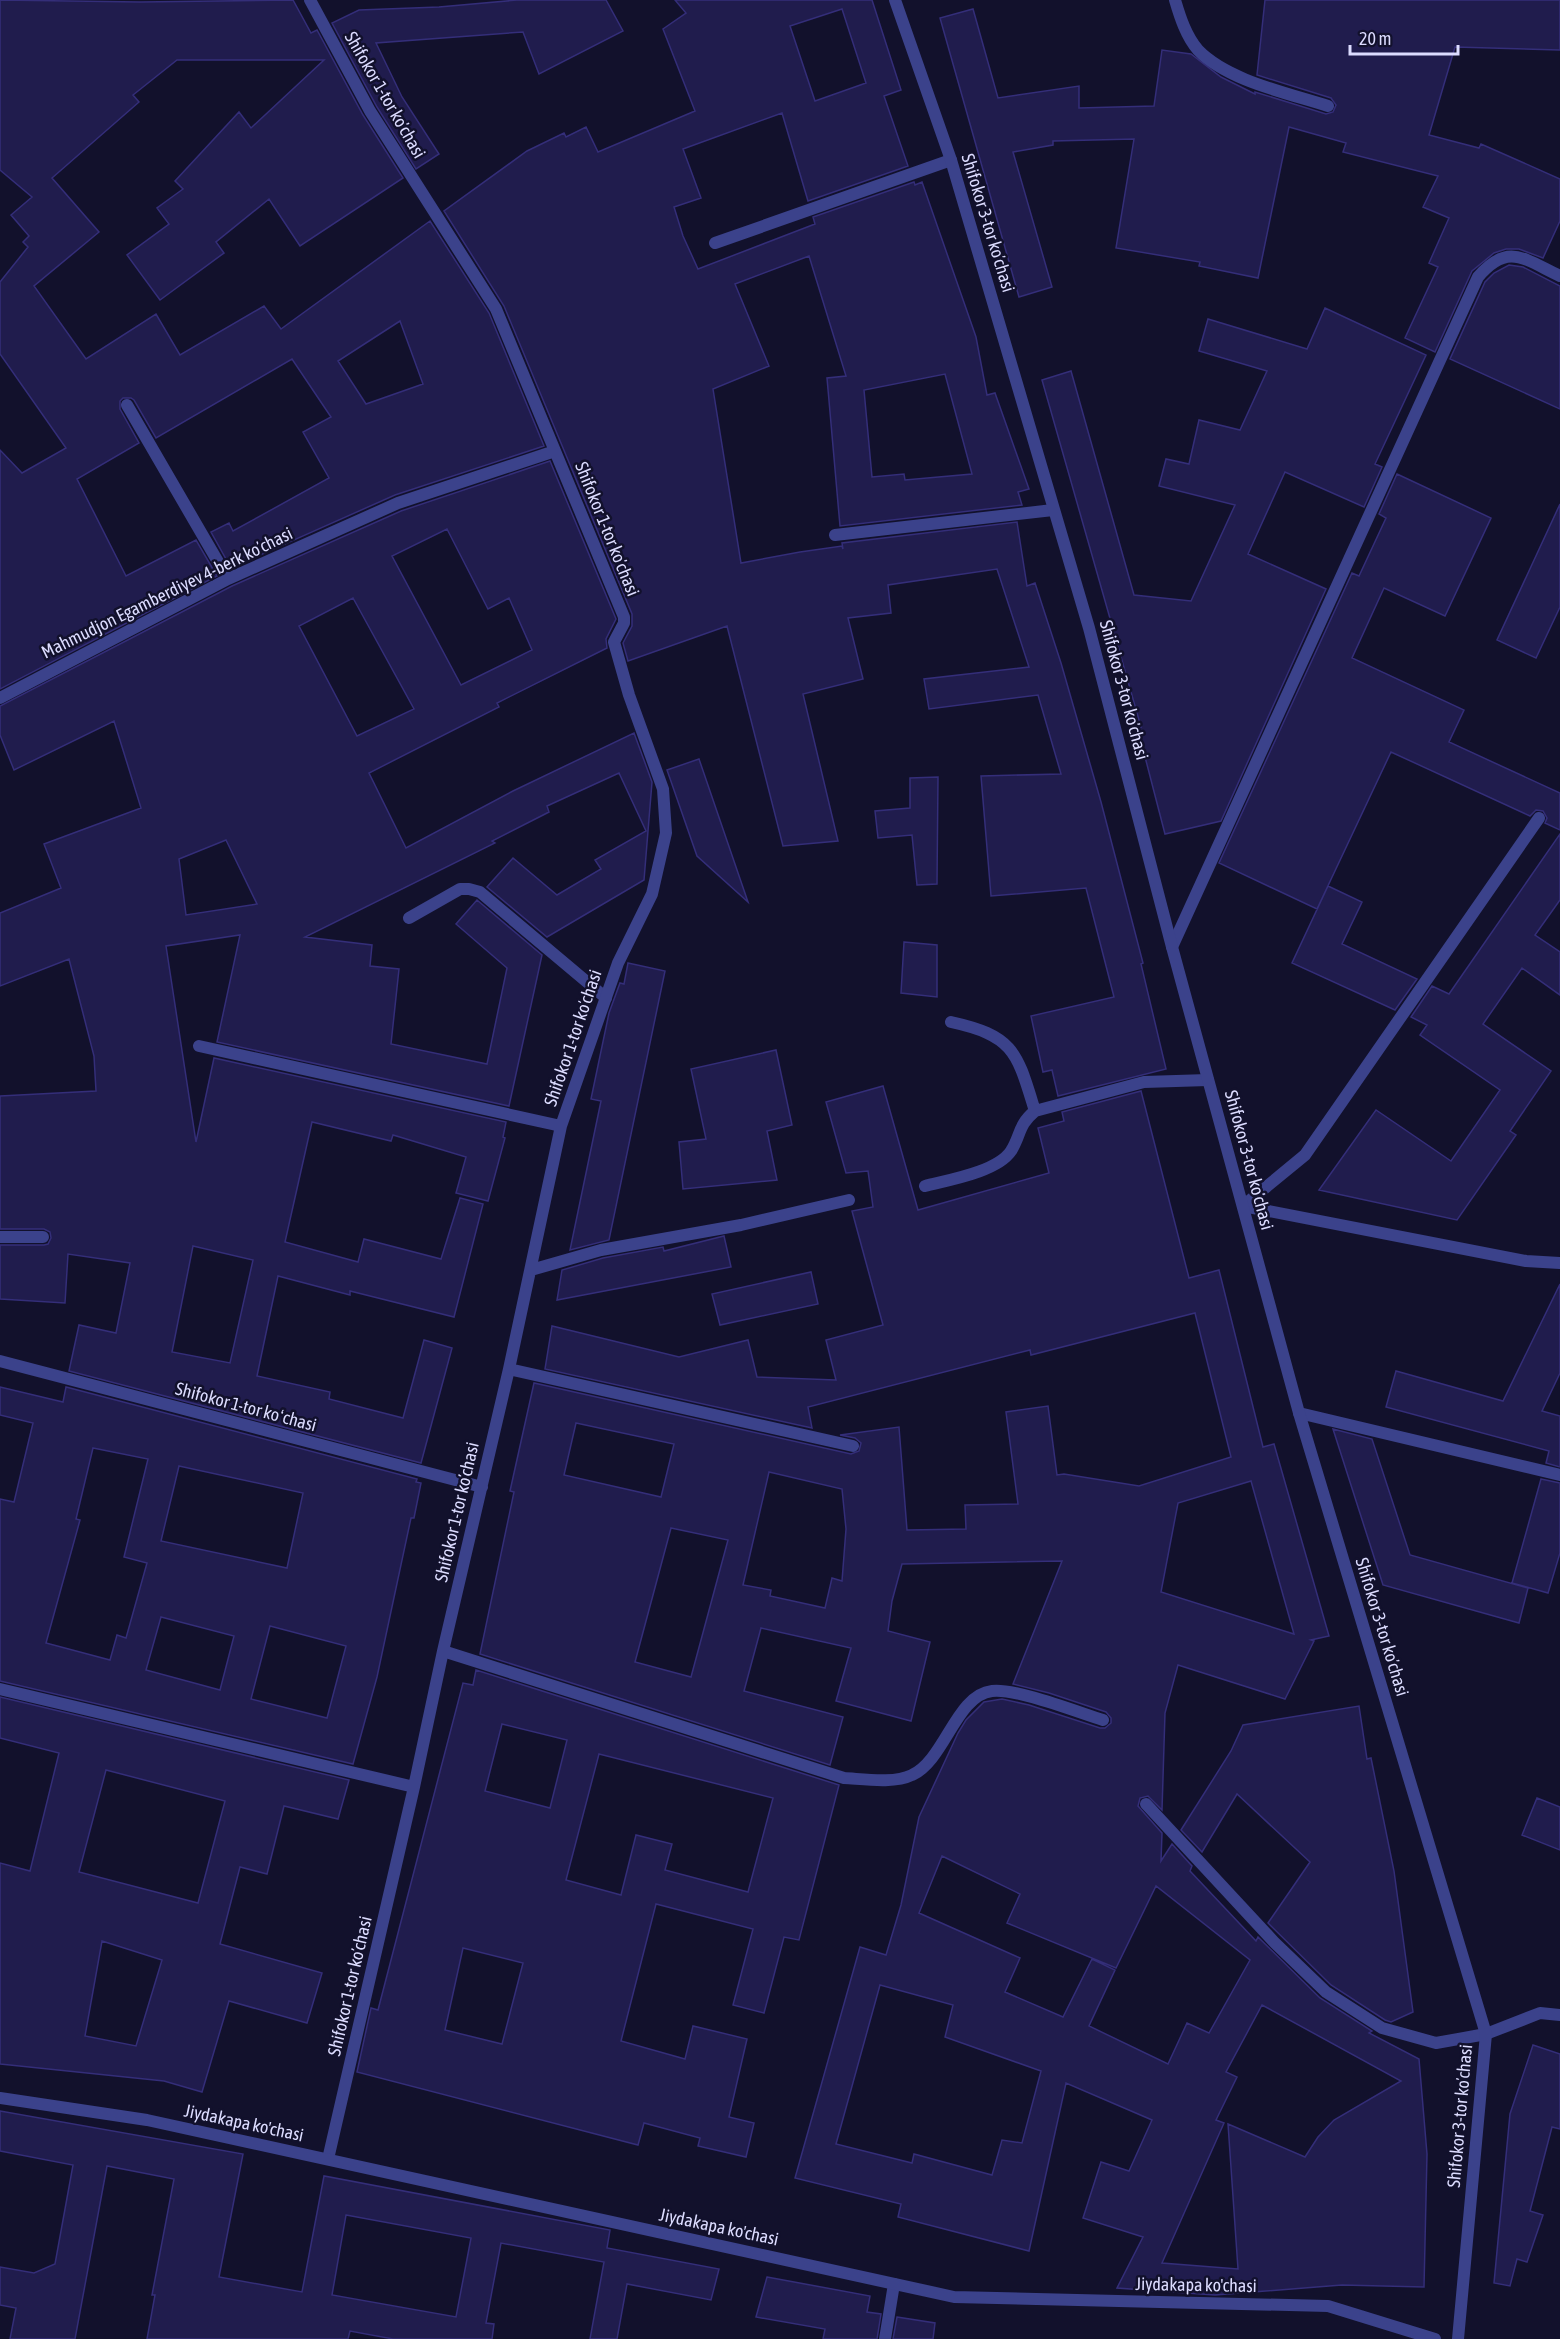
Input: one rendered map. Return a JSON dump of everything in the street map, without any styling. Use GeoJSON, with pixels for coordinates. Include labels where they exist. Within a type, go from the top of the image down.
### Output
{"type":"FeatureCollection","features":[{"type":"Feature","properties":{"kind":"street","name":"Shifokor 1-tor koʼchasi"},"geometry":{"type":"LineString","coordinates":[[310,0],[370,111],[496,309],[624,617],[624,622],[614,642],[629,695],[663,789],[666,833],[652,894],[618,963],[561,1126],[509,1369],[328,2159]]}},
{"type":"Feature","properties":{"kind":"street","name":"Shifokor 3-tor koʼchasi"},"geometry":{"type":"LineString","coordinates":[[896,0],[951,160],[1089,628],[1172,947],[1299,1413],[1486,2034],[1458,2339]]}},
{"type":"Feature","properties":{"kind":"street"},"geometry":{"type":"LineString","coordinates":[[1175,0],[1186,32],[1197,49],[1215,64],[1241,78],[1328,106]]}},
{"type":"Feature","properties":{"kind":"street"},"geometry":{"type":"LineString","coordinates":[[715,243],[951,160]]}},
{"type":"Feature","properties":{"kind":"street"},"geometry":{"type":"LineString","coordinates":[[1172,947],[1478,278],[1487,266],[1507,255],[1518,257],[1560,276]]}},
{"type":"Feature","properties":{"kind":"street"},"geometry":{"type":"LineString","coordinates":[[127,405],[228,579]]}},
{"type":"Feature","properties":{"kind":"street","name":"Mahmudjon Egamberdiyev 4-berk koʼchasi"},"geometry":{"type":"LineString","coordinates":[[0,698],[228,579],[398,503],[555,450]]}},
{"type":"Feature","properties":{"kind":"street"},"geometry":{"type":"LineString","coordinates":[[835,535],[1053,510]]}},
{"type":"Feature","properties":{"kind":"street"},"geometry":{"type":"LineString","coordinates":[[1243,1206],[1305,1155],[1539,818]]}},
{"type":"Feature","properties":{"kind":"street"},"geometry":{"type":"LineString","coordinates":[[410,918],[460,889],[480,892],[606,998]]}},
{"type":"Feature","properties":{"kind":"street"},"geometry":{"type":"LineString","coordinates":[[951,1022],[981,1028],[1010,1049],[1022,1070],[1035,1111]]}},
{"type":"Feature","properties":{"kind":"street"},"geometry":{"type":"LineString","coordinates":[[199,1046],[561,1126]]}},
{"type":"Feature","properties":{"kind":"street"},"geometry":{"type":"LineString","coordinates":[[925,1186],[983,1170],[1001,1161],[1011,1151],[1025,1119],[1035,1111],[1144,1082],[1208,1080]]}},
{"type":"Feature","properties":{"kind":"street"},"geometry":{"type":"LineString","coordinates":[[531,1270],[601,1250],[741,1225],[849,1200]]}},
{"type":"Feature","properties":{"kind":"street"},"geometry":{"type":"LineString","coordinates":[[1243,1206],[1526,1261],[1560,1263]]}},
{"type":"Feature","properties":{"kind":"street"},"geometry":{"type":"LineString","coordinates":[[0,1237],[43,1237]]}},
{"type":"Feature","properties":{"kind":"street","name":"Shifokor 1-tor koʻchasi"},"geometry":{"type":"LineString","coordinates":[[0,1361],[482,1487]]}},
{"type":"Feature","properties":{"kind":"street"},"geometry":{"type":"LineString","coordinates":[[509,1369],[853,1446]]}},
{"type":"Feature","properties":{"kind":"street"},"geometry":{"type":"LineString","coordinates":[[1299,1413],[1560,1475]]}},
{"type":"Feature","properties":{"kind":"street"},"geometry":{"type":"LineString","coordinates":[[443,1651],[844,1778],[884,1780],[912,1775],[930,1760],[973,1700],[990,1691],[1007,1691],[1103,1720]]}},
{"type":"Feature","properties":{"kind":"street"},"geometry":{"type":"LineString","coordinates":[[0,1689],[414,1787]]}},
{"type":"Feature","properties":{"kind":"street"},"geometry":{"type":"LineString","coordinates":[[1146,1804],[1274,1942],[1326,1992],[1382,2028],[1436,2043],[1486,2034],[1540,2013],[1560,2015]]}},
{"type":"Feature","properties":{"kind":"street","name":"Jiydakapa ko'chasi"},"geometry":{"type":"LineString","coordinates":[[0,2098],[147,2120],[954,2297],[1328,2306],[1435,2339]]}},
{"type":"Feature","properties":{"kind":"street"},"geometry":{"type":"LineString","coordinates":[[885,2339],[894,2283]]}},
{"type":"Feature","properties":{"kind":"building"},"geometry":{"type":"Polygon","coordinates":[[[0,0],[140,2],[293,0],[311,33],[317,30],[363,115],[403,178],[300,246],[269,199],[216,242],[224,253],[160,300],[127,255],[169,224],[157,208],[183,189],[175,181],[239,112],[251,128],[324,60],[177,60],[133,95],[139,102],[52,178],[99,232],[34,286],[86,359],[156,314],[180,355],[264,306],[281,329],[430,221],[489,313],[544,446],[395,495],[231,568],[211,532],[229,523],[233,531],[329,478],[303,432],[331,417],[292,359],[156,438],[134,400],[123,398],[120,401],[120,409],[139,443],[77,479],[126,576],[196,540],[217,576],[0,689],[0,450],[22,473],[66,448],[0,354],[0,282],[28,247],[23,242],[29,236],[11,215],[32,197],[0,170],[0,0]],[[400,321],[338,361],[366,404],[423,384],[400,321]]]}},
{"type":"Feature","properties":{"kind":"building"},"geometry":{"type":"Polygon","coordinates":[[[517,0],[606,0],[623,31],[539,74],[523,32],[376,43],[402,97],[439,154],[416,169],[377,107],[332,23],[359,10],[439,7],[517,0]]]}},
{"type":"Feature","properties":{"kind":"building"},"geometry":{"type":"Polygon","coordinates":[[[675,0],[872,0],[901,90],[884,96],[908,166],[808,201],[782,113],[683,149],[701,198],[674,207],[683,236],[698,269],[815,224],[813,217],[914,182],[915,185],[922,182],[976,337],[987,395],[995,393],[1029,489],[1018,492],[1022,505],[840,526],[827,378],[846,376],[809,256],[735,284],[769,366],[713,389],[741,563],[842,546],[843,549],[842,543],[1017,522],[1027,586],[1035,583],[1061,663],[1101,802],[1143,963],[1141,964],[1166,1069],[1058,1096],[1052,1070],[1043,1072],[1031,1016],[1114,997],[1086,888],[991,896],[981,776],[1061,774],[1038,695],[929,709],[924,679],[1029,667],[997,569],[888,585],[891,613],[848,618],[863,679],[803,694],[838,841],[783,846],[727,626],[628,661],[623,643],[632,626],[632,614],[504,306],[444,211],[527,151],[564,133],[566,137],[586,127],[598,152],[695,111],[663,29],[686,13],[675,0]],[[842,9],[790,26],[815,101],[866,83],[842,9]],[[945,374],[864,390],[872,477],[904,474],[905,480],[972,474],[945,374]]]}},
{"type":"Feature","properties":{"kind":"building"},"geometry":{"type":"Polygon","coordinates":[[[1265,0],[1560,0],[1560,50],[1455,47],[1429,135],[1479,148],[1481,144],[1560,179],[1560,221],[1543,258],[1519,249],[1506,249],[1494,253],[1472,271],[1435,352],[1405,338],[1438,267],[1429,263],[1449,218],[1423,207],[1438,176],[1343,152],[1346,143],[1289,127],[1258,278],[1199,266],[1200,262],[1116,248],[1134,139],[1053,141],[1053,145],[1013,152],[1052,287],[1019,297],[940,18],[973,9],[998,98],[1079,86],[1079,108],[1154,106],[1162,50],[1191,54],[1221,77],[1255,94],[1255,92],[1326,114],[1333,112],[1336,105],[1331,98],[1257,75],[1265,0]]]}},
{"type":"Feature","properties":{"kind":"building"},"geometry":{"type":"Polygon","coordinates":[[[1509,265],[1523,267],[1560,286],[1560,409],[1450,359],[1485,282],[1494,273],[1509,265]]]}},
{"type":"Feature","properties":{"kind":"building"},"geometry":{"type":"Polygon","coordinates":[[[1325,308],[1426,355],[1375,464],[1382,467],[1364,507],[1285,472],[1248,554],[1326,589],[1221,821],[1165,834],[1137,726],[1141,727],[1042,380],[1071,371],[1134,595],[1191,601],[1235,505],[1159,486],[1166,459],[1189,464],[1199,420],[1240,430],[1267,371],[1199,351],[1208,319],[1307,349],[1325,308]]]}},
{"type":"Feature","properties":{"kind":"building"},"geometry":{"type":"Polygon","coordinates":[[[550,461],[616,619],[606,639],[607,648],[497,703],[499,707],[369,773],[406,848],[513,791],[634,733],[652,782],[644,880],[547,937],[487,887],[513,858],[557,895],[601,869],[595,860],[646,831],[619,773],[547,806],[549,812],[492,841],[495,843],[305,937],[372,945],[370,966],[399,969],[391,1044],[487,1064],[507,968],[456,924],[477,900],[542,955],[509,1106],[217,1042],[240,935],[166,946],[196,1142],[214,1058],[506,1122],[503,1137],[505,1138],[488,1201],[456,1193],[466,1157],[393,1135],[391,1141],[312,1122],[285,1242],[358,1262],[364,1239],[441,1259],[460,1198],[483,1204],[454,1317],[350,1291],[350,1295],[278,1276],[257,1376],[330,1392],[329,1399],[403,1418],[424,1340],[452,1348],[421,1463],[69,1371],[79,1325],[116,1333],[130,1263],[68,1254],[65,1303],[0,1299],[0,1245],[44,1245],[48,1244],[51,1238],[50,1232],[44,1229],[0,1229],[0,1096],[96,1091],[94,1056],[69,959],[0,986],[0,913],[61,888],[44,844],[141,808],[114,721],[14,770],[0,735],[0,706],[232,586],[401,511],[550,461]],[[447,529],[392,556],[461,685],[532,650],[509,598],[488,609],[447,529]],[[353,598],[299,626],[357,736],[414,709],[353,598]],[[226,840],[179,859],[186,915],[257,904],[226,840]],[[193,1246],[172,1352],[230,1363],[253,1260],[193,1246]]]}},
{"type":"Feature","properties":{"kind":"building"},"geometry":{"type":"Polygon","coordinates":[[[1397,474],[1491,518],[1445,616],[1384,588],[1352,658],[1464,710],[1449,742],[1560,793],[1560,830],[1545,823],[1547,818],[1543,811],[1536,810],[1530,816],[1391,752],[1317,909],[1219,863],[1352,573],[1359,576],[1386,518],[1379,514],[1397,474]]]}},
{"type":"Feature","properties":{"kind":"building"},"geometry":{"type":"Polygon","coordinates":[[[1560,504],[1560,607],[1536,658],[1497,640],[1560,504]]]}},
{"type":"Feature","properties":{"kind":"building"},"geometry":{"type":"Polygon","coordinates":[[[699,759],[748,902],[697,856],[667,770],[699,759]]]}},
{"type":"Feature","properties":{"kind":"building"},"geometry":{"type":"Polygon","coordinates":[[[938,777],[937,884],[917,885],[912,835],[878,838],[875,811],[910,808],[910,778],[938,777]]]}},
{"type":"Feature","properties":{"kind":"building"},"geometry":{"type":"Polygon","coordinates":[[[1560,834],[1560,900],[1535,935],[1560,952],[1560,995],[1522,968],[1483,1024],[1551,1071],[1510,1131],[1516,1135],[1457,1220],[1319,1190],[1376,1110],[1451,1161],[1500,1090],[1420,1035],[1427,1025],[1411,1017],[1432,986],[1449,994],[1560,834]]]}},
{"type":"Feature","properties":{"kind":"building"},"geometry":{"type":"Polygon","coordinates":[[[1328,886],[1362,902],[1342,944],[1417,979],[1395,1010],[1292,963],[1328,886]]]}},
{"type":"Feature","properties":{"kind":"building"},"geometry":{"type":"Polygon","coordinates":[[[904,942],[937,945],[937,997],[901,993],[904,942]]]}},
{"type":"Feature","properties":{"kind":"building"},"geometry":{"type":"Polygon","coordinates":[[[628,963],[665,971],[609,1240],[570,1250],[601,1101],[591,1099],[609,1013],[620,983],[624,984],[628,963]]]}},
{"type":"Feature","properties":{"kind":"building"},"geometry":{"type":"Polygon","coordinates":[[[776,1050],[792,1125],[767,1131],[777,1180],[683,1189],[679,1142],[706,1139],[691,1069],[776,1050]]]}},
{"type":"Feature","properties":{"kind":"building"},"geometry":{"type":"Polygon","coordinates":[[[883,1086],[918,1210],[1049,1173],[1038,1128],[1064,1121],[1062,1112],[1141,1091],[1189,1278],[1219,1270],[1263,1447],[1274,1444],[1329,1636],[1311,1640],[1314,1641],[1285,1699],[1178,1665],[1165,1713],[1162,1810],[1148,1796],[1140,1798],[1138,1806],[1162,1833],[1161,1861],[1172,1844],[1192,1866],[1190,1871],[1256,1941],[1258,1937],[1320,1998],[1372,2031],[1369,2033],[1419,2059],[1427,2154],[1424,2287],[1342,2285],[1215,2295],[1117,2288],[1143,2237],[1083,2218],[1101,2162],[1129,2171],[1152,2120],[1066,2083],[1029,2251],[898,2217],[901,2204],[795,2178],[860,1947],[886,1955],[901,1905],[919,1817],[966,1720],[984,1702],[1002,1699],[1029,1705],[1100,1728],[1105,1728],[1111,1723],[1111,1718],[1106,1712],[1013,1684],[1062,1561],[902,1564],[892,1601],[888,1631],[930,1642],[911,1721],[836,1701],[851,1648],[761,1628],[744,1691],[843,1717],[830,1765],[480,1654],[514,1492],[510,1491],[534,1383],[851,1454],[859,1451],[861,1443],[855,1438],[840,1435],[899,1427],[907,1530],[966,1529],[965,1505],[1018,1504],[1006,1412],[1048,1406],[1057,1475],[1064,1474],[1139,1486],[1231,1457],[1195,1313],[1031,1355],[1030,1350],[808,1407],[812,1428],[545,1369],[552,1326],[679,1357],[748,1340],[757,1377],[836,1380],[826,1340],[883,1325],[852,1211],[873,1207],[868,1171],[846,1173],[826,1102],[883,1086]],[[576,1423],[564,1475],[661,1497],[674,1444],[576,1423]],[[769,1472],[743,1585],[771,1590],[770,1596],[825,1608],[832,1578],[842,1581],[846,1529],[842,1489],[769,1472]],[[1251,1481],[1178,1503],[1161,1592],[1294,1634],[1251,1481]],[[671,1528],[635,1662],[691,1677],[728,1540],[671,1528]],[[942,1856],[919,1913],[1020,1958],[1005,1992],[1063,2017],[1092,1959],[1115,1970],[1089,2026],[1168,2064],[1187,2023],[1209,2033],[1250,1960],[1156,1886],[1116,1968],[1007,1923],[1020,1894],[942,1856]],[[880,1985],[836,2144],[912,2163],[914,2154],[992,2175],[1002,2140],[1022,2143],[1041,2071],[945,2037],[953,2005],[880,1985]],[[1262,2005],[1226,2072],[1237,2077],[1216,2120],[1224,2123],[1162,2263],[1238,2269],[1228,2124],[1305,2157],[1318,2137],[1334,2120],[1401,2081],[1262,2005]]]}},
{"type":"Feature","properties":{"kind":"building"},"geometry":{"type":"Polygon","coordinates":[[[724,1236],[731,1267],[557,1300],[562,1270],[603,1258],[663,1247],[664,1251],[724,1236]]]}},
{"type":"Feature","properties":{"kind":"building"},"geometry":{"type":"Polygon","coordinates":[[[811,1272],[818,1304],[720,1325],[712,1294],[811,1272]]]}},
{"type":"Feature","properties":{"kind":"building"},"geometry":{"type":"Polygon","coordinates":[[[1560,1284],[1560,1373],[1542,1411],[1560,1416],[1560,1467],[1546,1463],[1549,1451],[1386,1407],[1396,1371],[1503,1401],[1560,1284]]]}},
{"type":"Feature","properties":{"kind":"building"},"geometry":{"type":"Polygon","coordinates":[[[0,1387],[63,1402],[66,1387],[417,1479],[416,1482],[421,1483],[414,1518],[411,1518],[377,1677],[353,1764],[0,1681],[0,1499],[14,1502],[33,1423],[0,1415],[0,1387]],[[93,1448],[76,1519],[80,1520],[46,1643],[110,1660],[117,1635],[126,1638],[147,1563],[124,1557],[148,1459],[93,1448]],[[179,1466],[161,1541],[287,1568],[303,1493],[179,1466]],[[161,1617],[146,1670],[220,1690],[234,1636],[161,1617]],[[270,1626],[251,1699],[327,1718],[346,1646],[270,1626]]]}},
{"type":"Feature","properties":{"kind":"building"},"geometry":{"type":"Polygon","coordinates":[[[1333,1429],[1372,1439],[1410,1555],[1528,1588],[1519,1623],[1383,1585],[1333,1429]]]}},
{"type":"Feature","properties":{"kind":"building"},"geometry":{"type":"Polygon","coordinates":[[[1541,1479],[1560,1483],[1560,1553],[1548,1593],[1512,1583],[1541,1479]]]}},
{"type":"Feature","properties":{"kind":"building"},"geometry":{"type":"Polygon","coordinates":[[[476,1670],[839,1785],[799,1940],[784,1937],[764,2013],[733,2005],[753,1929],[656,1904],[621,2041],[685,2059],[693,2026],[747,2039],[729,2117],[754,2123],[746,2157],[698,2146],[700,2138],[644,2123],[638,2145],[357,2072],[371,2008],[378,2010],[463,1683],[473,1685],[476,1670]],[[502,1724],[485,1791],[550,1808],[567,1740],[502,1724]],[[599,1754],[566,1880],[621,1895],[636,1835],[672,1844],[665,1870],[748,1892],[773,1798],[599,1754]],[[463,1948],[445,2030],[502,2044],[523,1963],[463,1948]]]}},
{"type":"Feature","properties":{"kind":"building"},"geometry":{"type":"Polygon","coordinates":[[[0,1697],[349,1780],[338,1819],[284,1806],[267,1874],[240,1867],[220,1944],[322,1973],[307,2023],[229,2001],[202,2092],[164,2081],[0,2064],[0,1863],[30,1871],[59,1753],[0,1738],[0,1697]],[[106,1770],[79,1872],[198,1903],[225,1801],[106,1770]],[[102,1941],[85,2036],[136,2046],[162,1960],[102,1941]]]}},
{"type":"Feature","properties":{"kind":"building"},"geometry":{"type":"Polygon","coordinates":[[[1359,1706],[1367,1759],[1371,1758],[1394,1871],[1413,2012],[1391,2022],[1331,1985],[1268,1923],[1310,1862],[1237,1794],[1202,1852],[1181,1830],[1231,1751],[1243,1725],[1359,1706]]]}},
{"type":"Feature","properties":{"kind":"building"},"geometry":{"type":"Polygon","coordinates":[[[1537,1798],[1560,1807],[1560,1850],[1522,1835],[1537,1798]]]}},
{"type":"Feature","properties":{"kind":"building"},"geometry":{"type":"Polygon","coordinates":[[[1533,2045],[1560,2054],[1560,2129],[1552,2127],[1530,2211],[1543,2215],[1527,2262],[1517,2259],[1510,2286],[1494,2283],[1510,2114],[1533,2045]]]}},
{"type":"Feature","properties":{"kind":"building"},"geometry":{"type":"Polygon","coordinates":[[[0,2111],[243,2154],[219,2277],[302,2292],[324,2176],[610,2230],[607,2248],[719,2269],[711,2300],[627,2284],[617,2339],[590,2339],[604,2262],[501,2243],[486,2323],[494,2324],[492,2339],[393,2339],[350,2331],[348,2339],[147,2339],[155,2295],[152,2295],[174,2179],[107,2166],[75,2339],[10,2339],[16,2308],[0,2305],[0,2267],[34,2273],[55,2264],[73,2165],[0,2151],[0,2111]],[[346,2215],[332,2295],[456,2317],[471,2238],[346,2215]]]}},
{"type":"Feature","properties":{"kind":"building"},"geometry":{"type":"Polygon","coordinates":[[[767,2277],[870,2296],[867,2312],[881,2314],[877,2339],[823,2339],[825,2329],[756,2317],[767,2277]]]}},
{"type":"Feature","properties":{"kind":"building"},"geometry":{"type":"Polygon","coordinates":[[[897,2317],[935,2323],[933,2339],[893,2339],[897,2317]]]}}]}
